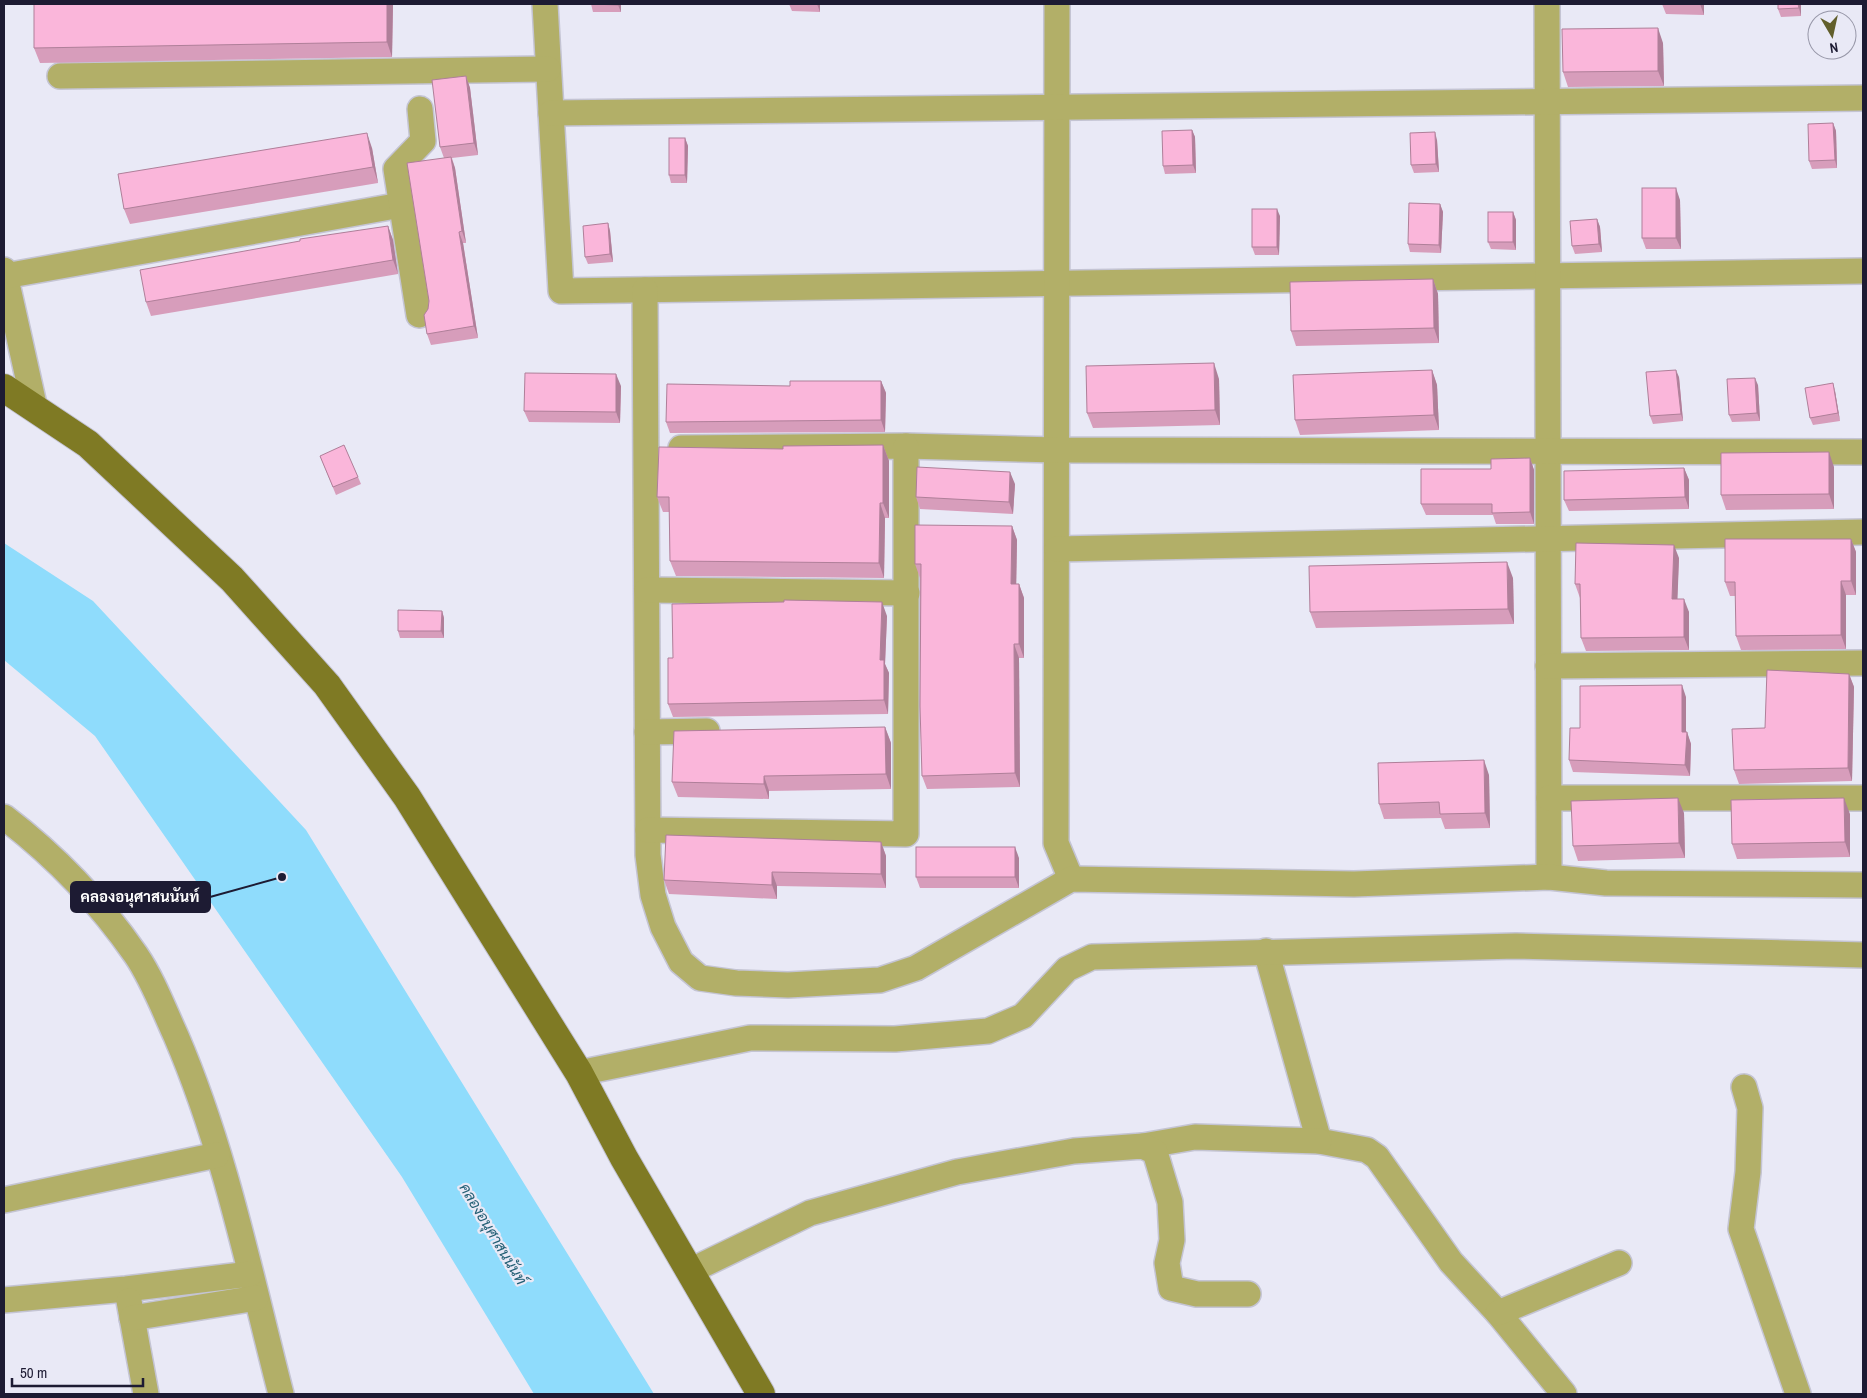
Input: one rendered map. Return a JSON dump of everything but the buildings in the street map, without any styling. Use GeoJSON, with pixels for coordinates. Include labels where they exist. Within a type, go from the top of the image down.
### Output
{"type":"FeatureCollection","features":[{"type":"Feature","properties":{"kind":"main road"},"geometry":{"type":"LineString","coordinates":[[4,388],[88,444],[232,579],[327,685],[407,797],[579,1073],[624,1158],[761,1394]]}},
{"type":"Feature","properties":{"kind":"street"},"geometry":{"type":"LineString","coordinates":[[545,4],[561,291],[1863,271]]}},
{"type":"Feature","properties":{"kind":"street"},"geometry":{"type":"LineString","coordinates":[[1057,4],[1056,842],[1071,879]]}},
{"type":"Feature","properties":{"kind":"street"},"geometry":{"type":"LineString","coordinates":[[1547,4],[1549,876]]}},
{"type":"Feature","properties":{"kind":"street"},"geometry":{"type":"LineString","coordinates":[[60,76],[548,69]]}},
{"type":"Feature","properties":{"kind":"street"},"geometry":{"type":"LineString","coordinates":[[551,113],[1863,98]]}},
{"type":"Feature","properties":{"kind":"street"},"geometry":{"type":"LineString","coordinates":[[419,315],[400,205],[396,169],[423,142],[420,109]]}},
{"type":"Feature","properties":{"kind":"street"},"geometry":{"type":"LineString","coordinates":[[35,409],[5,273],[400,205]]}},
{"type":"Feature","properties":{"kind":"street"},"geometry":{"type":"LineString","coordinates":[[645,290],[648,830],[653,895],[663,927],[681,962],[700,978],[736,983],[788,985],[880,980],[916,968],[1071,879],[1354,884],[1549,876],[1606,883],[1863,885]]}},
{"type":"Feature","properties":{"kind":"street"},"geometry":{"type":"LineString","coordinates":[[646,448],[906,446],[1057,450],[1548,453],[1863,452]]}},
{"type":"Feature","properties":{"kind":"street"},"geometry":{"type":"LineString","coordinates":[[648,830],[906,834],[897,728],[907,593],[906,446]]}},
{"type":"Feature","properties":{"kind":"street"},"geometry":{"type":"LineString","coordinates":[[1057,549],[1863,532]]}},
{"type":"Feature","properties":{"kind":"street"},"geometry":{"type":"LineString","coordinates":[[647,590],[907,593]]}},
{"type":"Feature","properties":{"kind":"street"},"geometry":{"type":"LineString","coordinates":[[1548,666],[1863,663]]}},
{"type":"Feature","properties":{"kind":"street"},"geometry":{"type":"LineString","coordinates":[[648,732],[727,731]]}},
{"type":"Feature","properties":{"kind":"street"},"geometry":{"type":"LineString","coordinates":[[1549,798],[1863,798]]}},
{"type":"Feature","properties":{"kind":"street"},"geometry":{"type":"LineString","coordinates":[[4,817],[85,890],[137,956],[165,1011],[195,1080],[218,1154],[281,1394]]}},
{"type":"Feature","properties":{"kind":"street"},"geometry":{"type":"LineString","coordinates":[[579,1073],[750,1038],[895,1039],[988,1031],[1023,1016],[1067,969],[1092,957],[1516,946],[1863,955]]}},
{"type":"Feature","properties":{"kind":"street"},"geometry":{"type":"LineString","coordinates":[[1266,952],[1319,1141]]}},
{"type":"Feature","properties":{"kind":"street"},"geometry":{"type":"LineString","coordinates":[[1744,1087],[1750,1108],[1749,1163],[1740,1229],[1798,1394]]}},
{"type":"Feature","properties":{"kind":"street"},"geometry":{"type":"LineString","coordinates":[[690,1271],[810,1214],[957,1172],[1074,1150],[1144,1146],[1195,1137],[1319,1141],[1367,1150],[1377,1156],[1451,1262],[1498,1313],[1564,1394]]}},
{"type":"Feature","properties":{"kind":"street"},"geometry":{"type":"LineString","coordinates":[[1144,1146],[1155,1152],[1170,1202],[1172,1240],[1167,1263],[1171,1288],[1197,1294],[1248,1294]]}},
{"type":"Feature","properties":{"kind":"street"},"geometry":{"type":"LineString","coordinates":[[4,1200],[218,1154]]}},
{"type":"Feature","properties":{"kind":"street"},"geometry":{"type":"LineString","coordinates":[[1498,1313],[1619,1263]]}},
{"type":"Feature","properties":{"kind":"street"},"geometry":{"type":"LineString","coordinates":[[4,1300],[126,1289],[250,1274]]}},
{"type":"Feature","properties":{"kind":"street"},"geometry":{"type":"LineString","coordinates":[[126,1289],[146,1394]]}},
{"type":"Feature","properties":{"kind":"street"},"geometry":{"type":"LineString","coordinates":[[132,1318],[256,1298]]}},
{"type":"Feature","properties":{"kind":"water"},"geometry":{"type":"Polygon","coordinates":[[[4,543],[93,601],[306,830],[654,1394],[534,1394],[402,1177],[95,736],[4,660],[4,543]]]}},
{"type":"Feature","properties":{"kind":"place","name":"คลองอนุศาสนนันท์"},"geometry":{"type":"Point","coordinates":[282,877]}}]}
